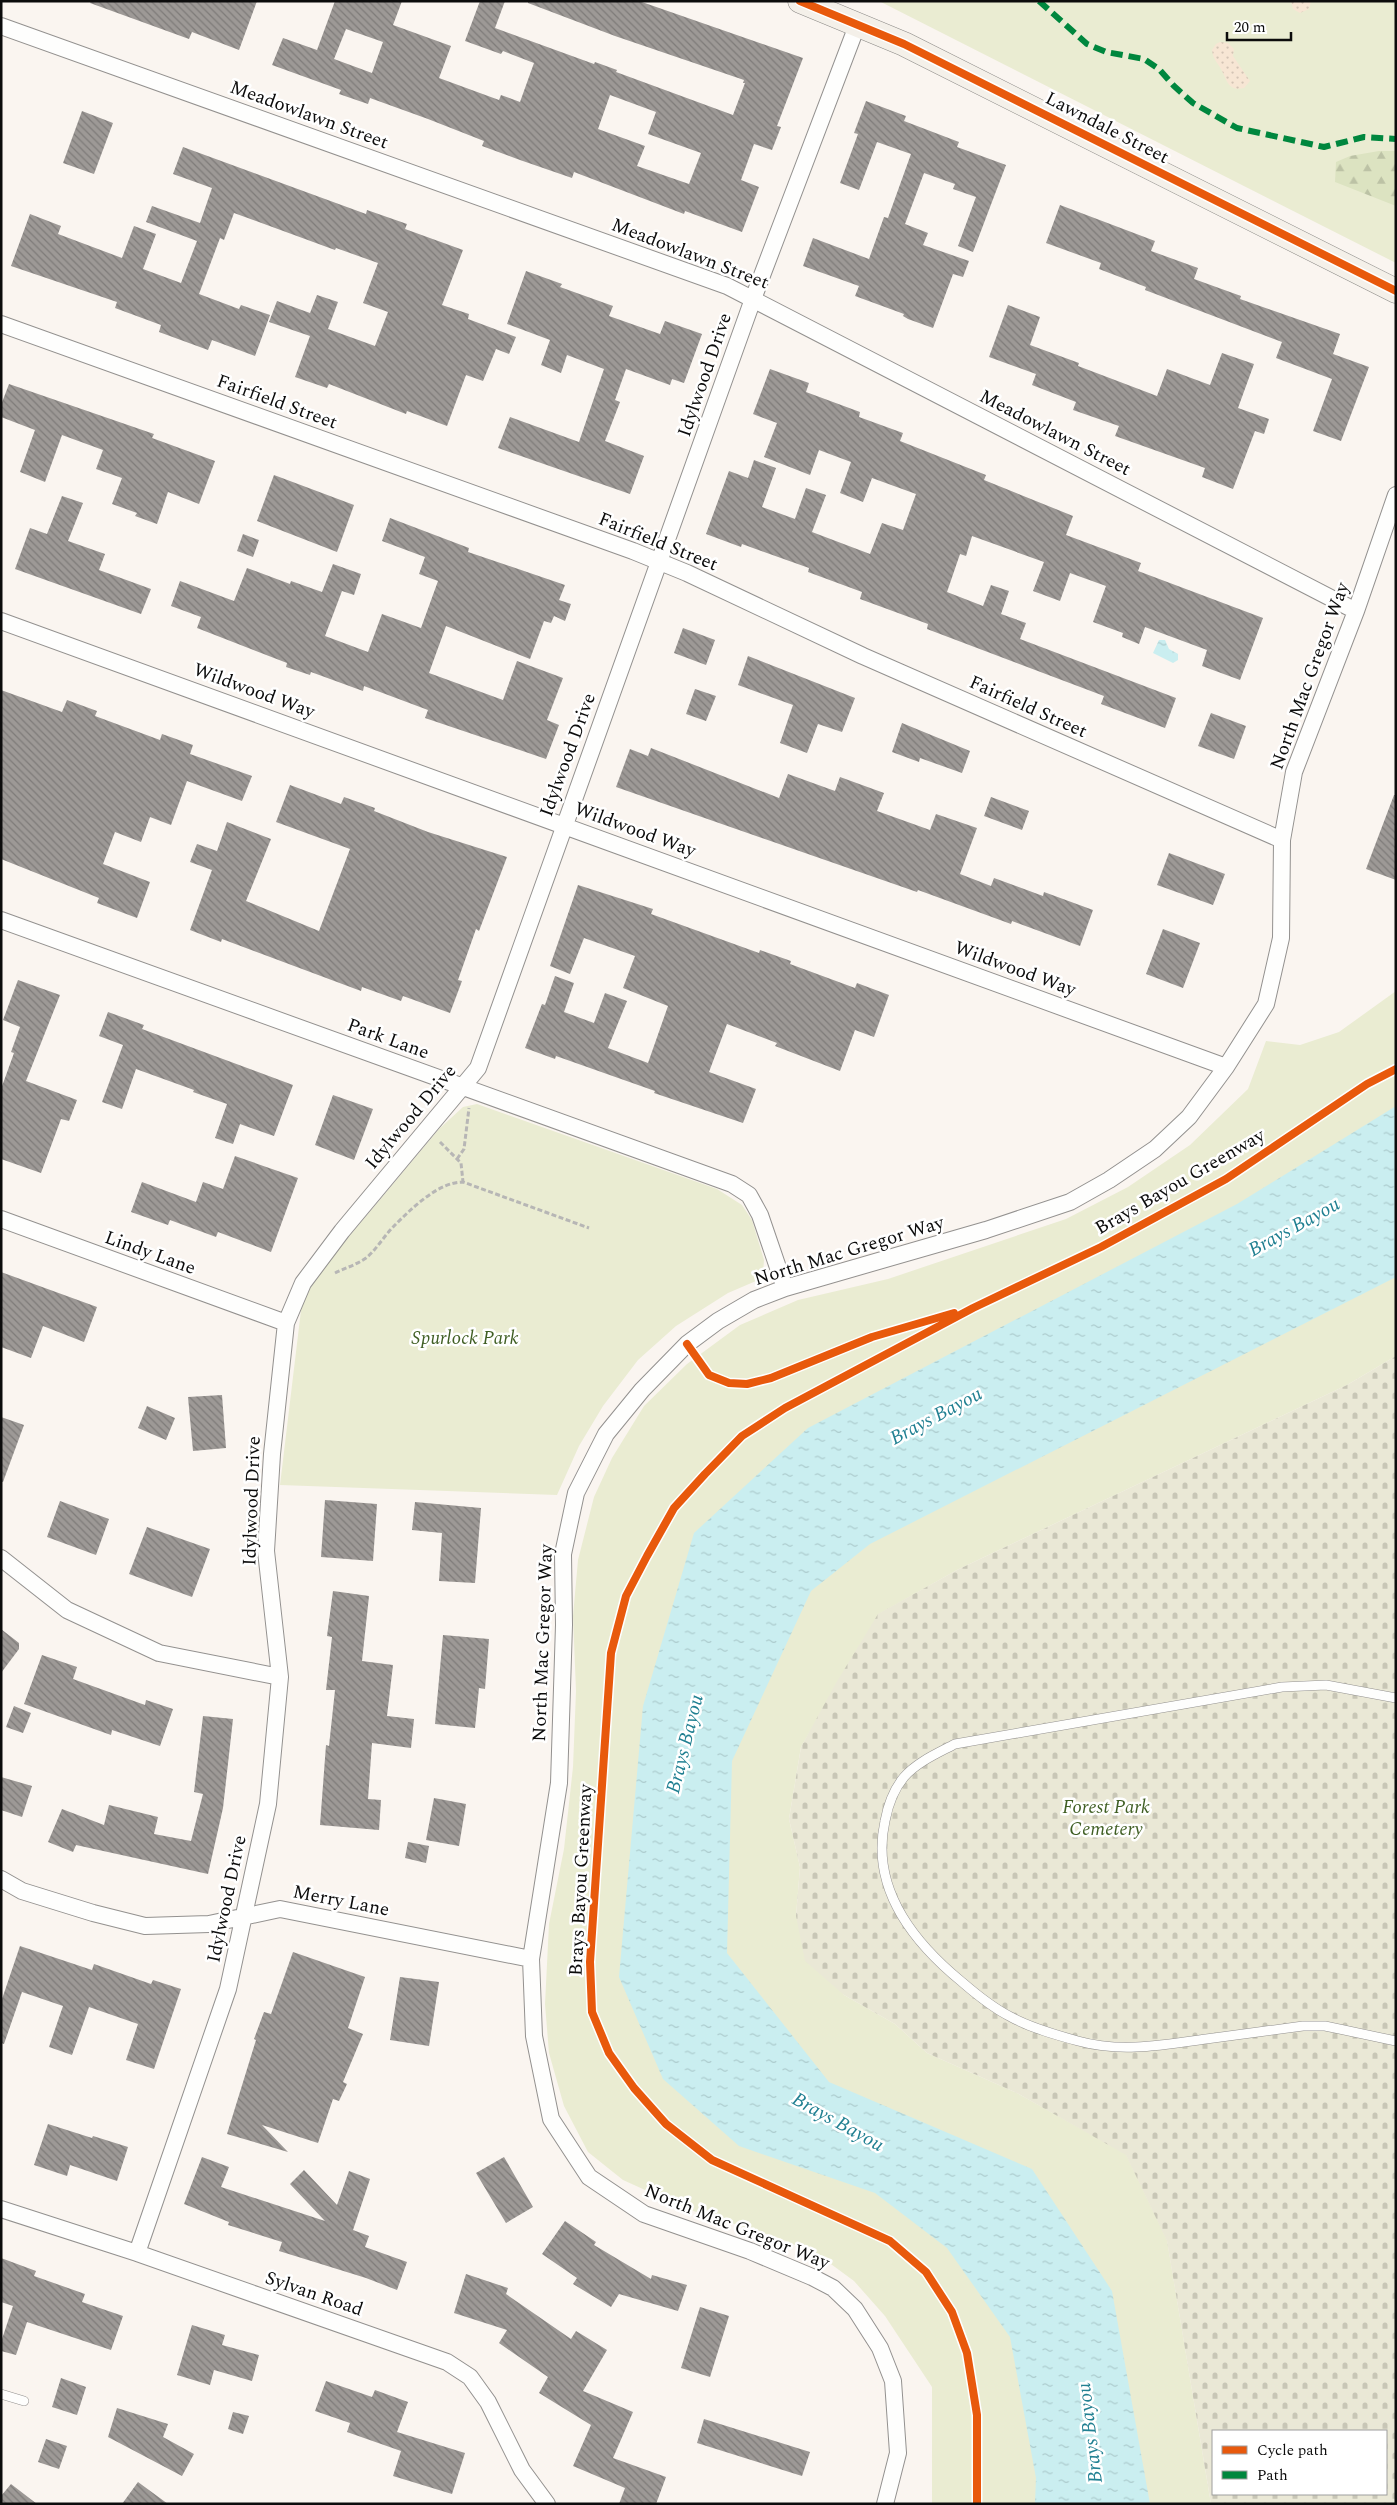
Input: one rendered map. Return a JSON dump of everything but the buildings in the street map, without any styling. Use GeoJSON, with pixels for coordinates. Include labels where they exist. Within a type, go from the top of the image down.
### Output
{"type":"FeatureCollection","features":[{"type":"Feature","properties":{"kind":"main road","name":"Lawndale Street"},"geometry":{"type":"LineString","coordinates":[[800,1],[858,23],[904,44],[1396,291]]}},
{"type":"Feature","properties":{"kind":"street","name":"Idylwood Drive"},"geometry":{"type":"LineString","coordinates":[[137,2253],[228,1989],[268,1804],[280,1676],[266,1551],[272,1454],[286,1323],[302,1282],[342,1231],[478,1068],[753,299],[858,23]]}},
{"type":"Feature","properties":{"kind":"street","name":"Meadowlawn Street"},"geometry":{"type":"LineString","coordinates":[[1,26],[718,283],[753,299],[1356,611]]}},
{"type":"Feature","properties":{"kind":"street","name":"Fairfield Street"},"geometry":{"type":"LineString","coordinates":[[1,324],[688,573],[863,656],[1282,840]]}},
{"type":"Feature","properties":{"kind":"street","name":"North Mac Gregor Way"},"geometry":{"type":"LineString","coordinates":[[885,2504],[898,2453],[893,2381],[880,2348],[855,2309],[833,2288],[812,2277],[750,2251],[644,2214],[589,2177],[551,2119],[534,2036],[531,1959],[559,1783],[564,1625],[563,1554],[576,1492],[606,1434],[642,1390],[688,1344],[718,1321],[754,1300],[785,1288],[986,1230],[1070,1202],[1109,1180],[1155,1149],[1189,1117],[1226,1067],[1266,1004],[1281,938],[1282,840],[1294,772],[1356,611],[1396,495]]}},
{"type":"Feature","properties":{"kind":"street","name":"Wildwood Way"},"geometry":{"type":"LineString","coordinates":[[1,620],[1226,1067]]}},
{"type":"Feature","properties":{"kind":"street","name":"Park Lane"},"geometry":{"type":"LineString","coordinates":[[1,920],[732,1184],[749,1195],[760,1216],[785,1288]]}},
{"type":"Feature","properties":{"kind":"street","name":"Lindy Lane"},"geometry":{"type":"LineString","coordinates":[[1,1220],[286,1323]]}},
{"type":"Feature","properties":{"kind":"street"},"geometry":{"type":"LineString","coordinates":[[1,1558],[67,1610],[159,1653],[280,1676]]}},
{"type":"Feature","properties":{"kind":"street","name":"Merry Lane"},"geometry":{"type":"LineString","coordinates":[[1,1879],[22,1891],[93,1913],[145,1926],[209,1924],[280,1909],[531,1959]]}},
{"type":"Feature","properties":{"kind":"street","name":"Sylvan Road"},"geometry":{"type":"LineString","coordinates":[[1,2209],[137,2253],[447,2362],[470,2377],[488,2402],[522,2470],[547,2504]]}},
{"type":"Feature","properties":{"kind":"lane"},"geometry":{"type":"LineString","coordinates":[[1396,1698],[1326,1685],[1282,1687],[955,1744],[928,1758],[904,1776],[888,1803],[882,1834],[882,1864],[890,1895],[908,1927],[949,1972],[982,1998],[1012,2018],[1080,2042],[1118,2048],[1150,2047],[1303,2026],[1325,2026],[1396,2041]]}},
{"type":"Feature","properties":{"kind":"lane"},"geometry":{"type":"LineString","coordinates":[[1,2394],[24,2401]]}},
{"type":"Feature","properties":{"kind":"path"},"geometry":{"type":"LineString","coordinates":[[457,1159],[464,1149],[469,1106]]}},
{"type":"Feature","properties":{"kind":"path"},"geometry":{"type":"LineString","coordinates":[[438,1138],[440,1143],[461,1163],[463,1182]]}},
{"type":"Feature","properties":{"kind":"path"},"geometry":{"type":"LineString","coordinates":[[328,1280],[335,1273],[365,1258],[393,1227],[443,1187],[454,1182],[463,1182],[589,1228]]}},
{"type":"Feature","properties":{"kind":"green space"},"geometry":{"type":"Polygon","coordinates":[[[879,1],[1396,1],[1396,263],[879,1]]]}},
{"type":"Feature","properties":{"kind":"green space"},"geometry":{"type":"Polygon","coordinates":[[[1379,151],[1396,151],[1396,206],[1335,182],[1336,162],[1350,156],[1379,151]]]}},
{"type":"Feature","properties":{"kind":"green space"},"geometry":{"type":"Polygon","coordinates":[[[1396,991],[1396,1356],[1347,1385],[957,1570],[879,1614],[801,1747],[789,1819],[800,1867],[796,1916],[844,1995],[895,2024],[927,2053],[1017,2093],[1126,2154],[1167,2240],[1211,2504],[932,2504],[932,2387],[885,2316],[854,2281],[820,2256],[779,2238],[687,2209],[623,2180],[588,2152],[564,2106],[549,2053],[545,2004],[549,1924],[564,1849],[573,1767],[576,1691],[573,1616],[578,1560],[594,1497],[612,1458],[644,1406],[687,1364],[740,1325],[798,1300],[888,1279],[1066,1219],[1128,1187],[1190,1145],[1248,1089],[1266,1041],[1300,1045],[1339,1032],[1396,991]]]}},
{"type":"Feature","properties":{"kind":"green space","name":"Spurlock Park"},"geometry":{"type":"Polygon","coordinates":[[[477,1104],[717,1189],[742,1205],[752,1220],[764,1260],[763,1273],[756,1281],[728,1293],[676,1326],[638,1360],[603,1406],[579,1446],[557,1495],[280,1485],[302,1302],[321,1270],[439,1129],[463,1107],[477,1104]]]}},
{"type":"Feature","properties":{"kind":"green space","name":"Forest Park Cemetery"},"geometry":{"type":"Polygon","coordinates":[[[1396,1356],[1396,2504],[1211,2504],[1167,2241],[1126,2155],[1017,2093],[927,2053],[895,2024],[844,1995],[805,1961],[796,1916],[800,1867],[789,1819],[801,1747],[836,1683],[878,1614],[957,1570],[1347,1385],[1396,1356]]]}},
{"type":"Feature","properties":{"kind":"sand"},"geometry":{"type":"Polygon","coordinates":[[[1291,1],[1311,1],[1309,9],[1300,13],[1293,9],[1291,1]]]}},
{"type":"Feature","properties":{"kind":"sand"},"geometry":{"type":"Polygon","coordinates":[[[1220,42],[1228,43],[1234,49],[1233,56],[1250,81],[1244,88],[1231,87],[1214,58],[1212,50],[1220,42]]]}},
{"type":"Feature","properties":{"kind":"water"},"geometry":{"type":"Polygon","coordinates":[[[1159,640],[1165,640],[1169,649],[1178,654],[1178,660],[1173,663],[1153,653],[1159,640]]]}},
{"type":"Feature","properties":{"kind":"water","name":"Brays Bayou"},"geometry":{"type":"Polygon","coordinates":[[[1396,1106],[1396,1277],[870,1544],[811,1591],[732,1761],[727,1953],[829,2082],[1032,2169],[1112,2291],[1150,2504],[1035,2504],[1036,2478],[1010,2337],[947,2248],[875,2193],[739,2146],[663,2079],[619,1977],[643,1706],[694,1533],[808,1428],[1237,1204],[1396,1106]]]}},
{"type":"Feature","properties":{"kind":"marked path"},"geometry":{"type":"LineString","coordinates":[[1039,1],[1087,44],[1106,52],[1144,59],[1159,69],[1193,103],[1237,128],[1324,147],[1364,137],[1396,139]]}},
{"type":"Feature","properties":{"kind":"cycle path"},"geometry":{"type":"LineString","coordinates":[[800,1],[904,44],[1396,291]]}},
{"type":"Feature","properties":{"kind":"cycle path","name":"Brays Bayou Greenway"},"geometry":{"type":"LineString","coordinates":[[977,2504],[977,2415],[967,2353],[952,2312],[926,2272],[890,2241],[712,2160],[666,2124],[634,2088],[609,2053],[592,2012],[590,1962],[611,1653],[626,1596],[674,1508],[742,1436],[785,1408],[973,1308],[1101,1247],[1226,1179],[1367,1084],[1396,1069]]}},
{"type":"Feature","properties":{"kind":"cycle path"},"geometry":{"type":"LineString","coordinates":[[687,1344],[709,1375],[729,1383],[747,1384],[771,1378],[872,1337],[954,1313]]}}]}
